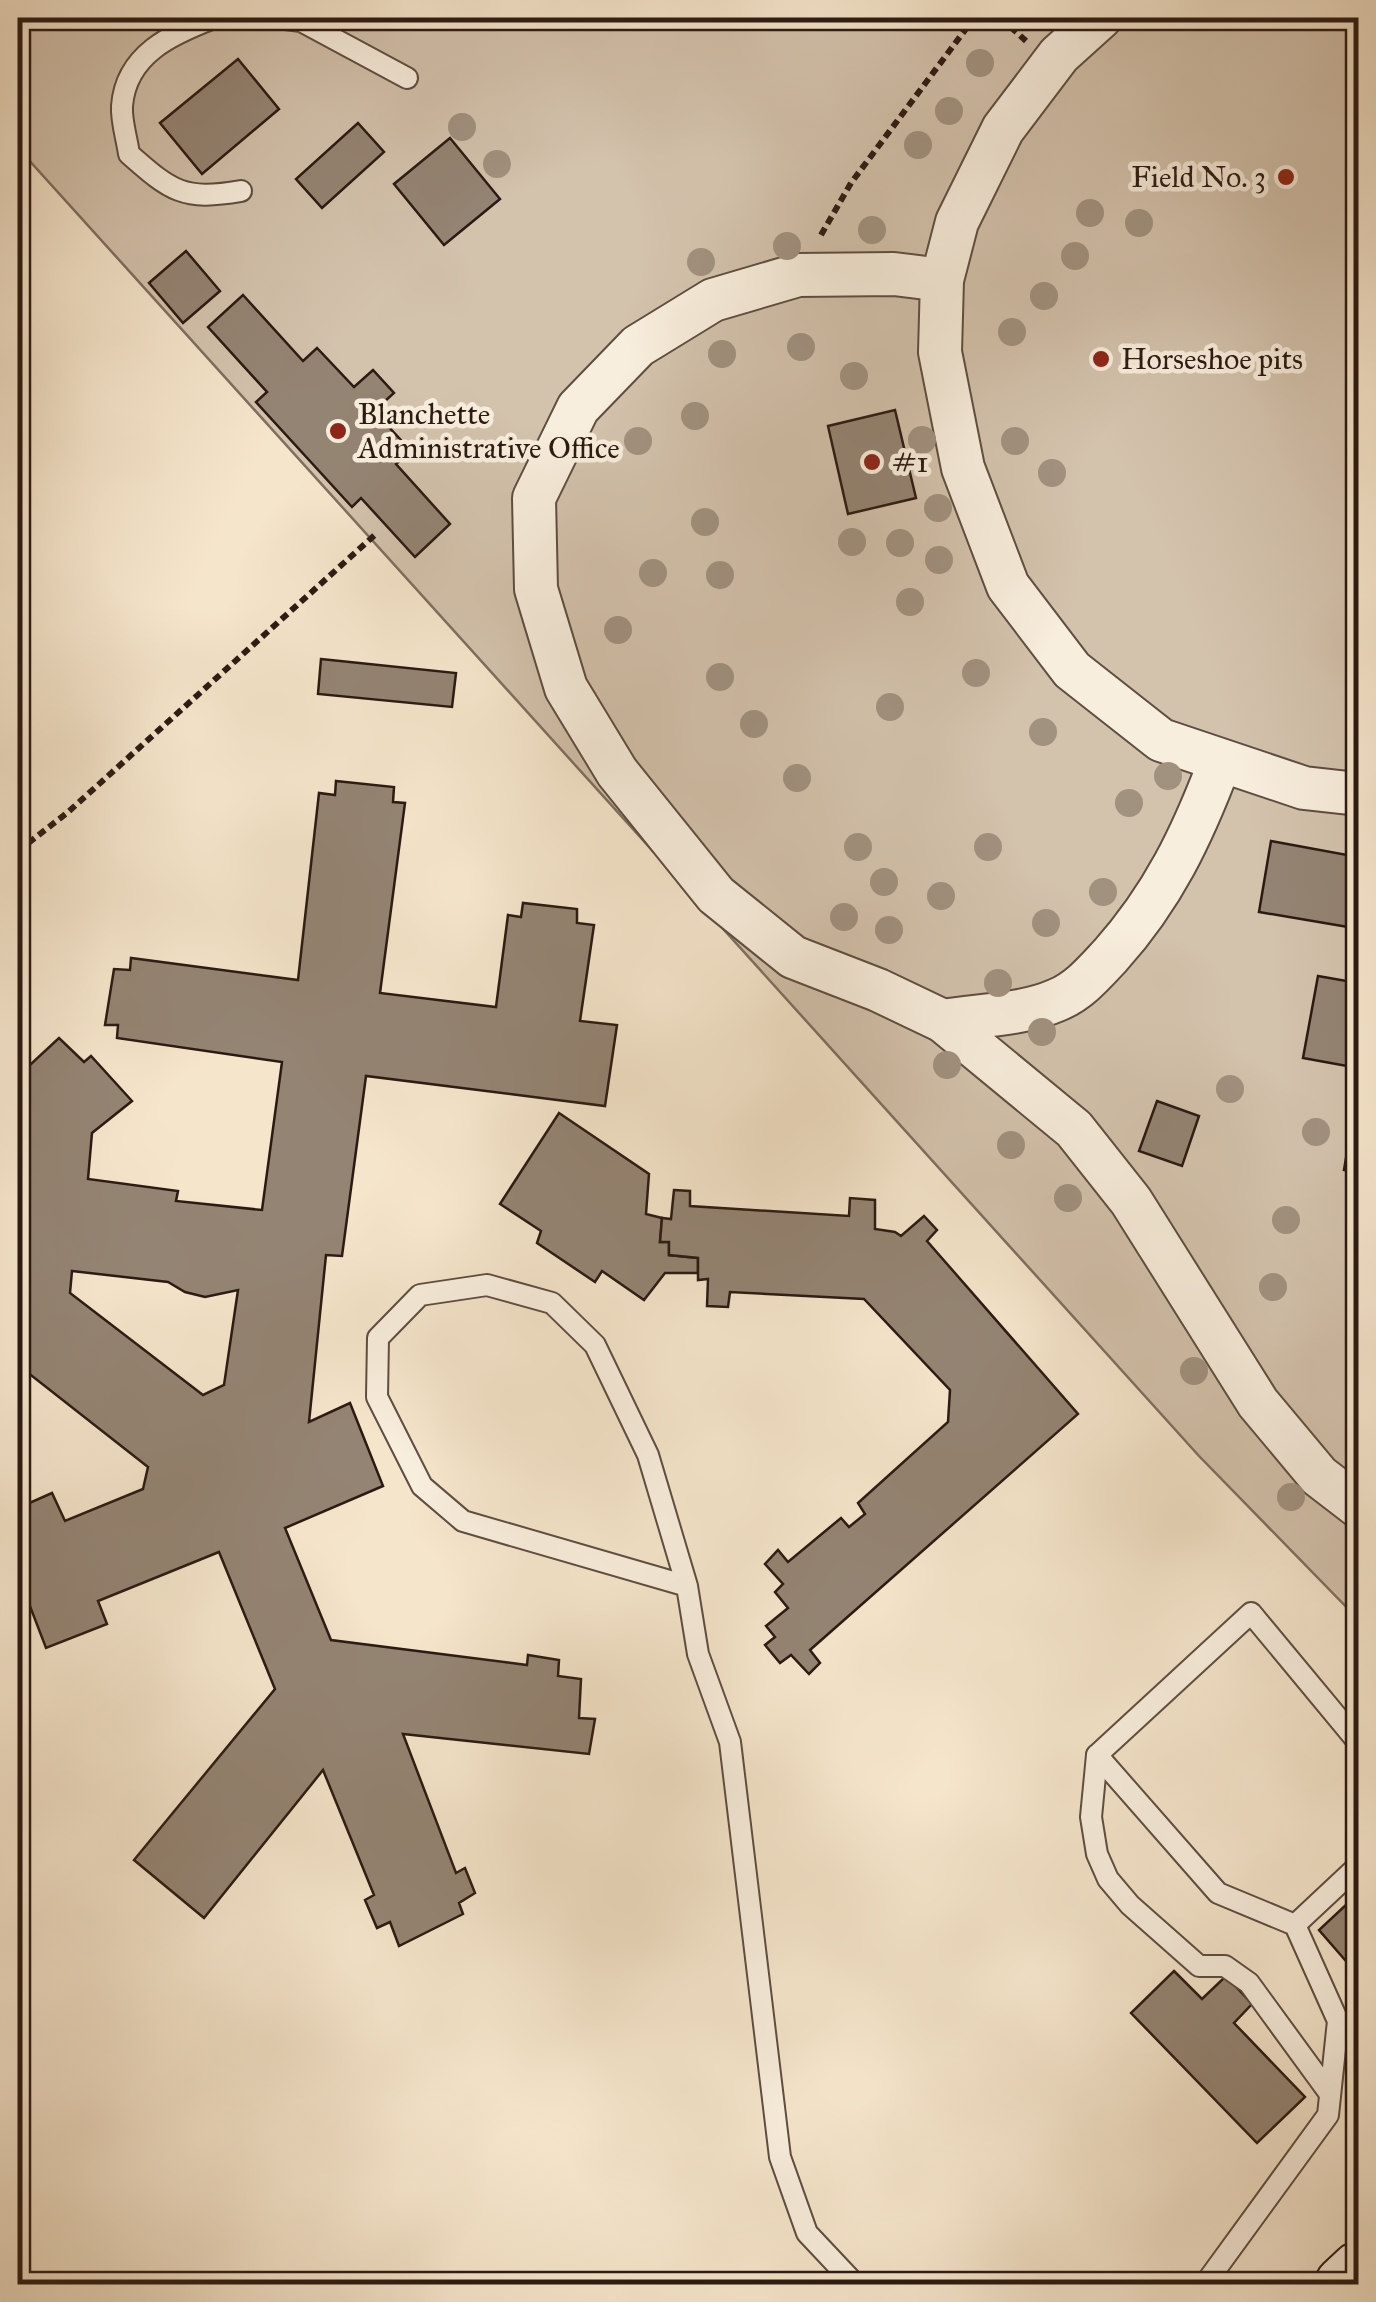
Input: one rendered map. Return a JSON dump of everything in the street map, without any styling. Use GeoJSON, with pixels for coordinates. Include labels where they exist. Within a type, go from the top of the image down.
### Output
{"type":"FeatureCollection","features":[{"type":"Feature","properties":{"kind":"street"},"geometry":{"type":"LineString","coordinates":[[1100,18],[1059,55],[1003,129],[957,222],[942,280],[940,352],[963,468],[1008,586],[1072,670],[1162,740],[1304,788],[1358,794]]}},
{"type":"Feature","properties":{"kind":"street"},"geometry":{"type":"LineString","coordinates":[[942,280],[894,274],[798,275],[713,300],[638,346],[578,408],[534,498],[536,588],[566,688],[617,772],[716,894],[793,956],[943,1021],[1074,1129],[1131,1201],[1258,1403],[1319,1476],[1358,1506]]}},
{"type":"Feature","properties":{"kind":"street"},"geometry":{"type":"LineString","coordinates":[[943,1021],[1041,1006],[1080,986],[1130,934],[1164,884],[1184,850],[1220,762]]}},
{"type":"Feature","properties":{"kind":"street"},"geometry":{"type":"LineString","coordinates":[[1343,2284],[1358,2270]]}},
{"type":"Feature","properties":{"kind":"lane"},"geometry":{"type":"LineString","coordinates":[[214,18],[167,37],[135,65],[122,106],[128,154],[166,186],[208,196],[241,192]]}},
{"type":"Feature","properties":{"kind":"lane"},"geometry":{"type":"LineString","coordinates":[[278,18],[301,20],[407,78]]}},
{"type":"Feature","properties":{"kind":"lane"},"geometry":{"type":"LineString","coordinates":[[687,1586],[463,1521],[422,1486],[377,1398],[378,1338],[420,1295],[487,1284],[552,1303],[595,1345],[648,1455],[687,1586],[698,1654],[730,1742],[780,2157],[808,2233],[855,2284]]}},
{"type":"Feature","properties":{"kind":"lane"},"geometry":{"type":"LineString","coordinates":[[1330,2094],[1249,1983],[1225,1966],[1199,1966],[1130,1905],[1108,1879],[1097,1854],[1091,1817],[1097,1755],[1250,1613],[1358,1742]]}},
{"type":"Feature","properties":{"kind":"lane"},"geometry":{"type":"LineString","coordinates":[[1097,1755],[1218,1893],[1295,1924],[1338,2021],[1328,2115],[1204,2284]]}},
{"type":"Feature","properties":{"kind":"lane"},"geometry":{"type":"LineString","coordinates":[[1295,1924],[1358,1866]]}},
{"type":"Feature","properties":{"kind":"path"},"geometry":{"type":"LineString","coordinates":[[798,275],[850,183],[974,18]]}},
{"type":"Feature","properties":{"kind":"path"},"geometry":{"type":"LineString","coordinates":[[1001,18],[1027,42]]}},
{"type":"Feature","properties":{"kind":"path"},"geometry":{"type":"LineString","coordinates":[[18,851],[67,813],[377,533]]}},
{"type":"Feature","properties":{"kind":"shaded area"},"geometry":{"type":"Polygon","coordinates":[[[18,18],[1358,18],[1358,1619],[1199,1456],[18,148],[18,18]]]}},
{"type":"Feature","properties":{"kind":"building"},"geometry":{"type":"Polygon","coordinates":[[[238,59],[279,109],[202,174],[160,123],[238,59]]]}},
{"type":"Feature","properties":{"kind":"building"},"geometry":{"type":"Polygon","coordinates":[[[358,123],[384,152],[322,208],[296,179],[358,123]]]}},
{"type":"Feature","properties":{"kind":"building"},"geometry":{"type":"Polygon","coordinates":[[[450,138],[500,199],[444,245],[394,184],[450,138]]]}},
{"type":"Feature","properties":{"kind":"building"},"geometry":{"type":"Polygon","coordinates":[[[186,251],[220,291],[183,323],[149,283],[186,251]]]}},
{"type":"Feature","properties":{"kind":"building","name":"Blanchette Administrative Office"},"geometry":{"type":"Polygon","coordinates":[[[243,295],[303,361],[317,348],[354,387],[373,370],[394,393],[374,411],[411,451],[396,464],[450,524],[415,557],[361,498],[352,507],[256,402],[267,392],[208,327],[243,295]]]}},
{"type":"Feature","properties":{"kind":"building","name":"#1"},"geometry":{"type":"Polygon","coordinates":[[[895,410],[916,498],[848,514],[828,426],[895,410]]]}},
{"type":"Feature","properties":{"kind":"building"},"geometry":{"type":"Polygon","coordinates":[[[321,659],[456,673],[452,707],[318,694],[321,659]]]}},
{"type":"Feature","properties":{"kind":"building"},"geometry":{"type":"Polygon","coordinates":[[[336,781],[394,787],[393,802],[405,803],[380,993],[496,1007],[508,915],[521,917],[523,903],[577,909],[577,923],[594,925],[580,1021],[617,1025],[605,1106],[366,1076],[342,1256],[326,1255],[309,1422],[350,1403],[383,1486],[285,1528],[331,1640],[527,1665],[528,1655],[559,1660],[558,1676],[581,1679],[579,1718],[595,1719],[589,1754],[403,1734],[456,1873],[465,1868],[475,1893],[459,1903],[463,1914],[399,1946],[390,1922],[377,1928],[365,1900],[374,1895],[323,1770],[204,1918],[134,1860],[275,1689],[219,1552],[98,1601],[107,1624],[46,1648],[18,1575],[18,1508],[52,1493],[65,1521],[143,1489],[148,1467],[18,1365],[18,1076],[59,1038],[84,1062],[91,1056],[132,1101],[92,1133],[88,1179],[178,1191],[176,1201],[262,1210],[282,1062],[117,1038],[118,1025],[105,1025],[114,969],[130,970],[131,958],[298,980],[319,793],[335,795],[336,781]],[[72,1271],[70,1293],[203,1395],[224,1385],[238,1290],[205,1297],[168,1282],[72,1271]]]}},
{"type":"Feature","properties":{"kind":"building"},"geometry":{"type":"Polygon","coordinates":[[[1271,841],[1358,857],[1354,928],[1259,912],[1271,841]]]}},
{"type":"Feature","properties":{"kind":"building"},"geometry":{"type":"Polygon","coordinates":[[[1318,976],[1358,983],[1358,1068],[1303,1058],[1318,976]]]}},
{"type":"Feature","properties":{"kind":"building"},"geometry":{"type":"Polygon","coordinates":[[[1358,1087],[1358,1172],[1344,1170],[1358,1087]]]}},
{"type":"Feature","properties":{"kind":"building"},"geometry":{"type":"Polygon","coordinates":[[[1157,1101],[1199,1116],[1182,1166],[1139,1151],[1157,1101]]]}},
{"type":"Feature","properties":{"kind":"building"},"geometry":{"type":"Polygon","coordinates":[[[559,1113],[649,1174],[646,1214],[662,1218],[660,1242],[669,1242],[669,1255],[698,1258],[698,1273],[665,1273],[644,1300],[602,1271],[595,1282],[537,1243],[541,1231],[500,1204],[559,1113]]]}},
{"type":"Feature","properties":{"kind":"building"},"geometry":{"type":"Polygon","coordinates":[[[674,1190],[690,1191],[690,1206],[849,1216],[850,1198],[875,1200],[875,1229],[901,1236],[924,1216],[937,1230],[927,1241],[1078,1414],[810,1650],[820,1663],[809,1674],[791,1655],[780,1663],[765,1645],[775,1637],[766,1626],[788,1608],[775,1592],[783,1584],[765,1564],[778,1550],[788,1562],[841,1518],[849,1527],[865,1514],[858,1503],[948,1422],[950,1390],[864,1299],[730,1292],[728,1307],[707,1306],[708,1279],[698,1280],[698,1258],[669,1255],[669,1242],[660,1242],[662,1218],[671,1219],[674,1190]]]}},
{"type":"Feature","properties":{"kind":"building"},"geometry":{"type":"Polygon","coordinates":[[[1348,1903],[1355,1910],[1358,1907],[1358,1964],[1350,1955],[1345,1960],[1319,1930],[1348,1903]]]}},
{"type":"Feature","properties":{"kind":"building"},"geometry":{"type":"Polygon","coordinates":[[[1174,1971],[1202,1999],[1226,1976],[1252,2004],[1234,2023],[1305,2097],[1257,2143],[1131,2013],[1174,1971]]]}},
{"type":"Feature","properties":{"kind":"place","name":"Field No. 3"},"geometry":{"type":"Point","coordinates":[1286,177]}},
{"type":"Feature","properties":{"kind":"place","name":"Horseshoe pits"},"geometry":{"type":"Point","coordinates":[1101,359]}},
{"type":"Feature","properties":{"kind":"place","name":"Blanchette Administrative Office"},"geometry":{"type":"Point","coordinates":[338,431]}},
{"type":"Feature","properties":{"kind":"place","name":"#1"},"geometry":{"type":"Point","coordinates":[872,462]}}]}
